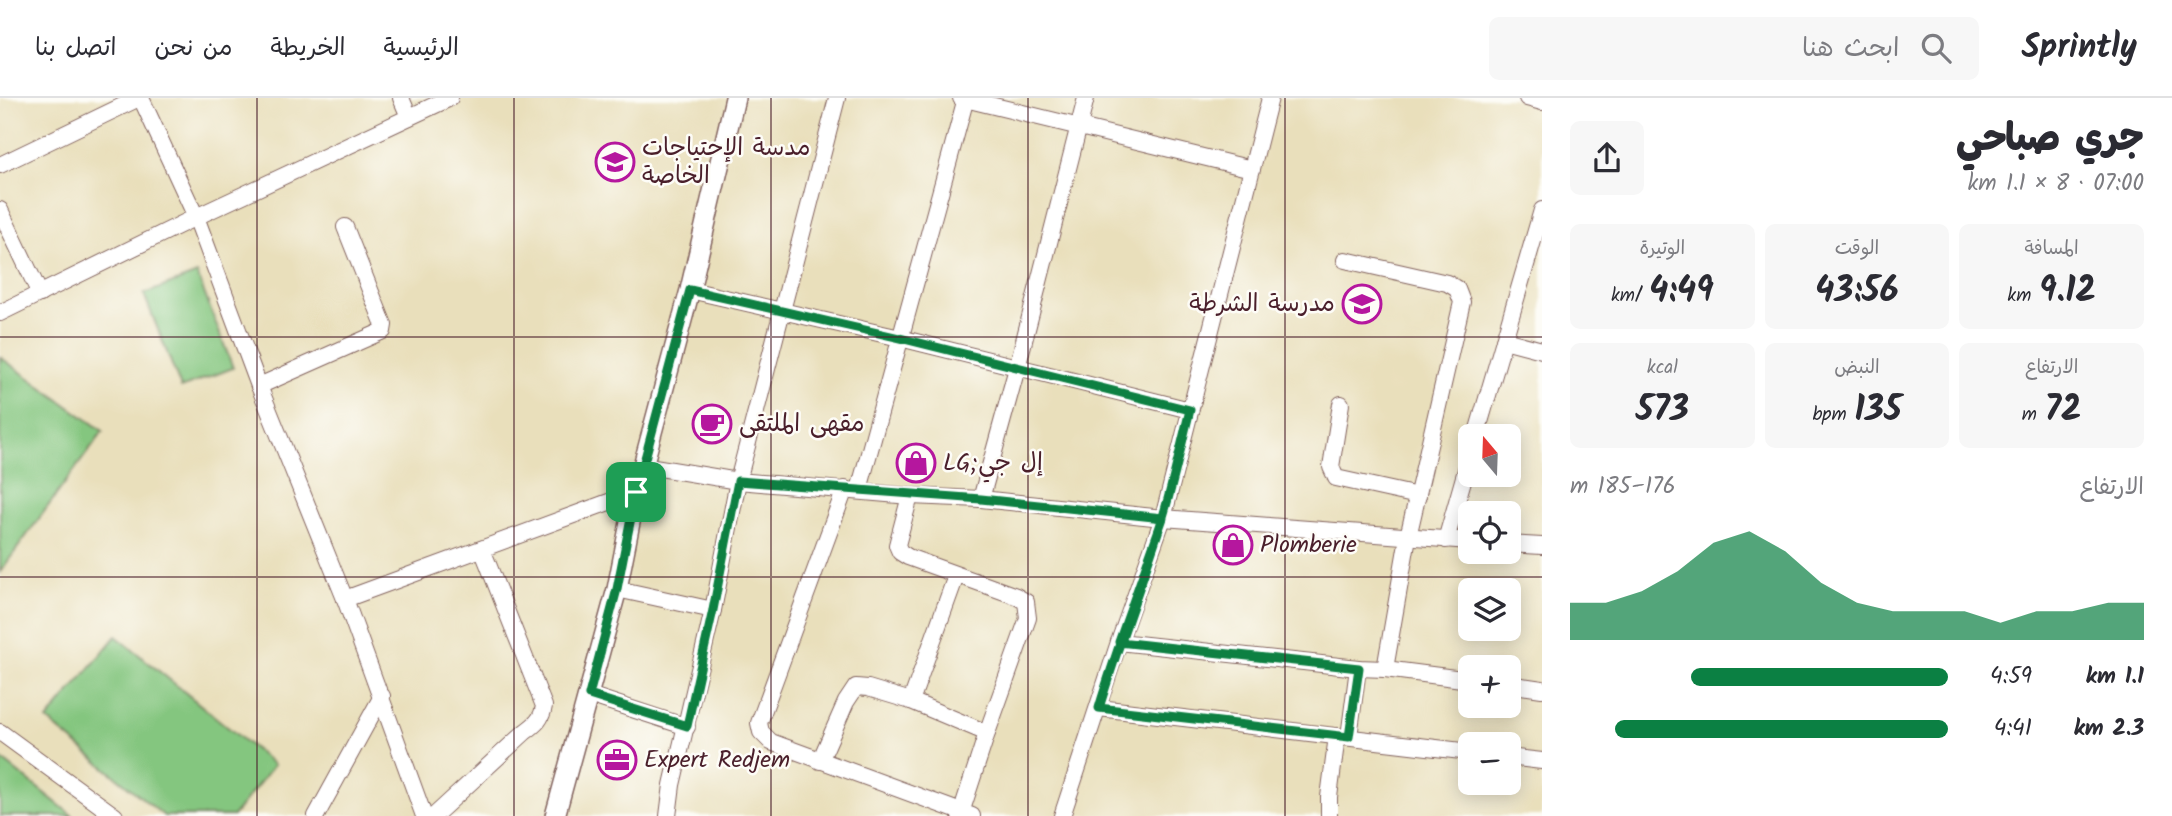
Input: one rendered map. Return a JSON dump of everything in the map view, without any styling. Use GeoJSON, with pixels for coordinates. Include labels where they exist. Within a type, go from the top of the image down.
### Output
{"type":"FeatureCollection","features":[{"type":"Feature","properties":{"kind":"main road"},"geometry":{"type":"LineString","coordinates":[[555,816],[617,589],[642,465],[690,290],[735,98]]}},
{"type":"Feature","properties":{"kind":"street"},"geometry":{"type":"LineString","coordinates":[[0,164],[140,98],[196,217],[259,386],[345,598],[424,816]]}},
{"type":"Feature","properties":{"kind":"street"},"geometry":{"type":"LineString","coordinates":[[401,98],[409,117]]}},
{"type":"Feature","properties":{"kind":"street"},"geometry":{"type":"LineString","coordinates":[[0,313],[196,217],[450,98]]}},
{"type":"Feature","properties":{"kind":"street"},"geometry":{"type":"LineString","coordinates":[[668,816],[672,785],[713,610],[738,481],[836,98]]}},
{"type":"Feature","properties":{"kind":"street"},"geometry":{"type":"LineString","coordinates":[[911,495],[897,545],[900,552],[956,576],[1016,596],[1026,602],[1028,607],[1028,618],[987,733],[965,815],[771,742],[761,732],[760,723],[852,489],[900,338],[964,98],[1252,169]]}},
{"type":"Feature","properties":{"kind":"street"},"geometry":{"type":"LineString","coordinates":[[981,499],[1086,98]]}},
{"type":"Feature","properties":{"kind":"street"},"geometry":{"type":"LineString","coordinates":[[1062,816],[1163,518],[1270,98]]}},
{"type":"Feature","properties":{"kind":"street"},"geometry":{"type":"LineString","coordinates":[[1527,98],[1542,102]]}},
{"type":"Feature","properties":{"kind":"street"},"geometry":{"type":"LineString","coordinates":[[0,210],[40,294]]}},
{"type":"Feature","properties":{"kind":"street"},"geometry":{"type":"LineString","coordinates":[[1480,424],[1542,210]]}},
{"type":"Feature","properties":{"kind":"street"},"geometry":{"type":"LineString","coordinates":[[259,386],[383,331],[384,325],[345,227]]}},
{"type":"Feature","properties":{"kind":"street"},"geometry":{"type":"LineString","coordinates":[[1345,260],[1447,283],[1457,289],[1462,302],[1408,537],[1385,669]]}},
{"type":"Feature","properties":{"kind":"street"},"geometry":{"type":"LineString","coordinates":[[690,290],[900,338],[1190,410]]}},
{"type":"Feature","properties":{"kind":"street"},"geometry":{"type":"LineString","coordinates":[[1504,340],[1542,350]]}},
{"type":"Feature","properties":{"kind":"street"},"geometry":{"type":"LineString","coordinates":[[1341,404],[1331,467],[1336,478],[1418,496]]}},
{"type":"Feature","properties":{"kind":"street"},"geometry":{"type":"LineString","coordinates":[[642,465],[738,481],[1458,540]]}},
{"type":"Feature","properties":{"kind":"street"},"geometry":{"type":"LineString","coordinates":[[1446,540],[1461,487]]}},
{"type":"Feature","properties":{"kind":"street"},"geometry":{"type":"LineString","coordinates":[[345,598],[636,492]]}},
{"type":"Feature","properties":{"kind":"street"},"geometry":{"type":"LineString","coordinates":[[1521,545],[1542,546]]}},
{"type":"Feature","properties":{"kind":"street"},"geometry":{"type":"LineString","coordinates":[[434,816],[543,715],[544,706],[482,549]]}},
{"type":"Feature","properties":{"kind":"street"},"geometry":{"type":"LineString","coordinates":[[911,701],[956,576]]}},
{"type":"Feature","properties":{"kind":"street"},"geometry":{"type":"LineString","coordinates":[[617,589],[713,610]]}},
{"type":"Feature","properties":{"kind":"street"},"geometry":{"type":"LineString","coordinates":[[1119,642],[1458,678]]}},
{"type":"Feature","properties":{"kind":"street"},"geometry":{"type":"LineString","coordinates":[[1329,816],[1329,797],[1359,668]]}},
{"type":"Feature","properties":{"kind":"street"},"geometry":{"type":"LineString","coordinates":[[1521,686],[1542,689]]}},
{"type":"Feature","properties":{"kind":"street"},"geometry":{"type":"LineString","coordinates":[[820,761],[846,702],[856,687],[911,701],[987,733]]}},
{"type":"Feature","properties":{"kind":"street"},"geometry":{"type":"LineString","coordinates":[[589,695],[687,726]]}},
{"type":"Feature","properties":{"kind":"street"},"geometry":{"type":"LineString","coordinates":[[316,816],[382,696]]}},
{"type":"Feature","properties":{"kind":"street"},"geometry":{"type":"LineString","coordinates":[[1099,708],[1458,750]]}},
{"type":"Feature","properties":{"kind":"street"},"geometry":{"type":"LineString","coordinates":[[0,732],[115,816]]}},
{"type":"Feature","properties":{"kind":"street"},"geometry":{"type":"LineString","coordinates":[[1521,759],[1542,761]]}},
{"type":"Feature","properties":{"kind":"green space"},"geometry":{"type":"Polygon","coordinates":[[[197,274],[233,368],[181,388],[144,294],[197,274]]]}},
{"type":"Feature","properties":{"kind":"green space"},"geometry":{"type":"Polygon","coordinates":[[[0,357],[103,431],[0,572],[0,357]]]}},
{"type":"Feature","properties":{"kind":"green space"},"geometry":{"type":"Polygon","coordinates":[[[116,636],[274,765],[233,816],[164,816],[47,720],[116,636]]]}},
{"type":"Feature","properties":{"kind":"green space"},"geometry":{"type":"Polygon","coordinates":[[[0,758],[73,816],[0,816],[0,758]]]}},
{"type":"Feature","properties":{"kind":"place","name":"مدسة الإحتياجات الخاصة"},"geometry":{"type":"Point","coordinates":[615,162]}},
{"type":"Feature","properties":{"kind":"place","name":"مدرسة الشرطة"},"geometry":{"type":"Point","coordinates":[1362,304]}},
{"type":"Feature","properties":{"kind":"place","name":"مقهى الملتقى"},"geometry":{"type":"Point","coordinates":[712,424]}},
{"type":"Feature","properties":{"kind":"place","name":"LG;إل جي"},"geometry":{"type":"Point","coordinates":[916,463]}},
{"type":"Feature","properties":{"kind":"place","name":"Plomberie"},"geometry":{"type":"Point","coordinates":[1233,545]}},
{"type":"Feature","properties":{"kind":"place","name":"Expert Redjem"},"geometry":{"type":"Point","coordinates":[617,760]}},
{"type":"Feature","properties":{"kind":"route"},"geometry":{"type":"LineString","coordinates":[[636,492],[617,589],[589,695],[687,726],[738,481],[981,499],[1163,518],[1119,642],[1359,668],[1349,737],[1099,708],[1119,642],[1141,580],[1163,518],[1190,410],[900,338],[690,290],[636,492]]}}]}
